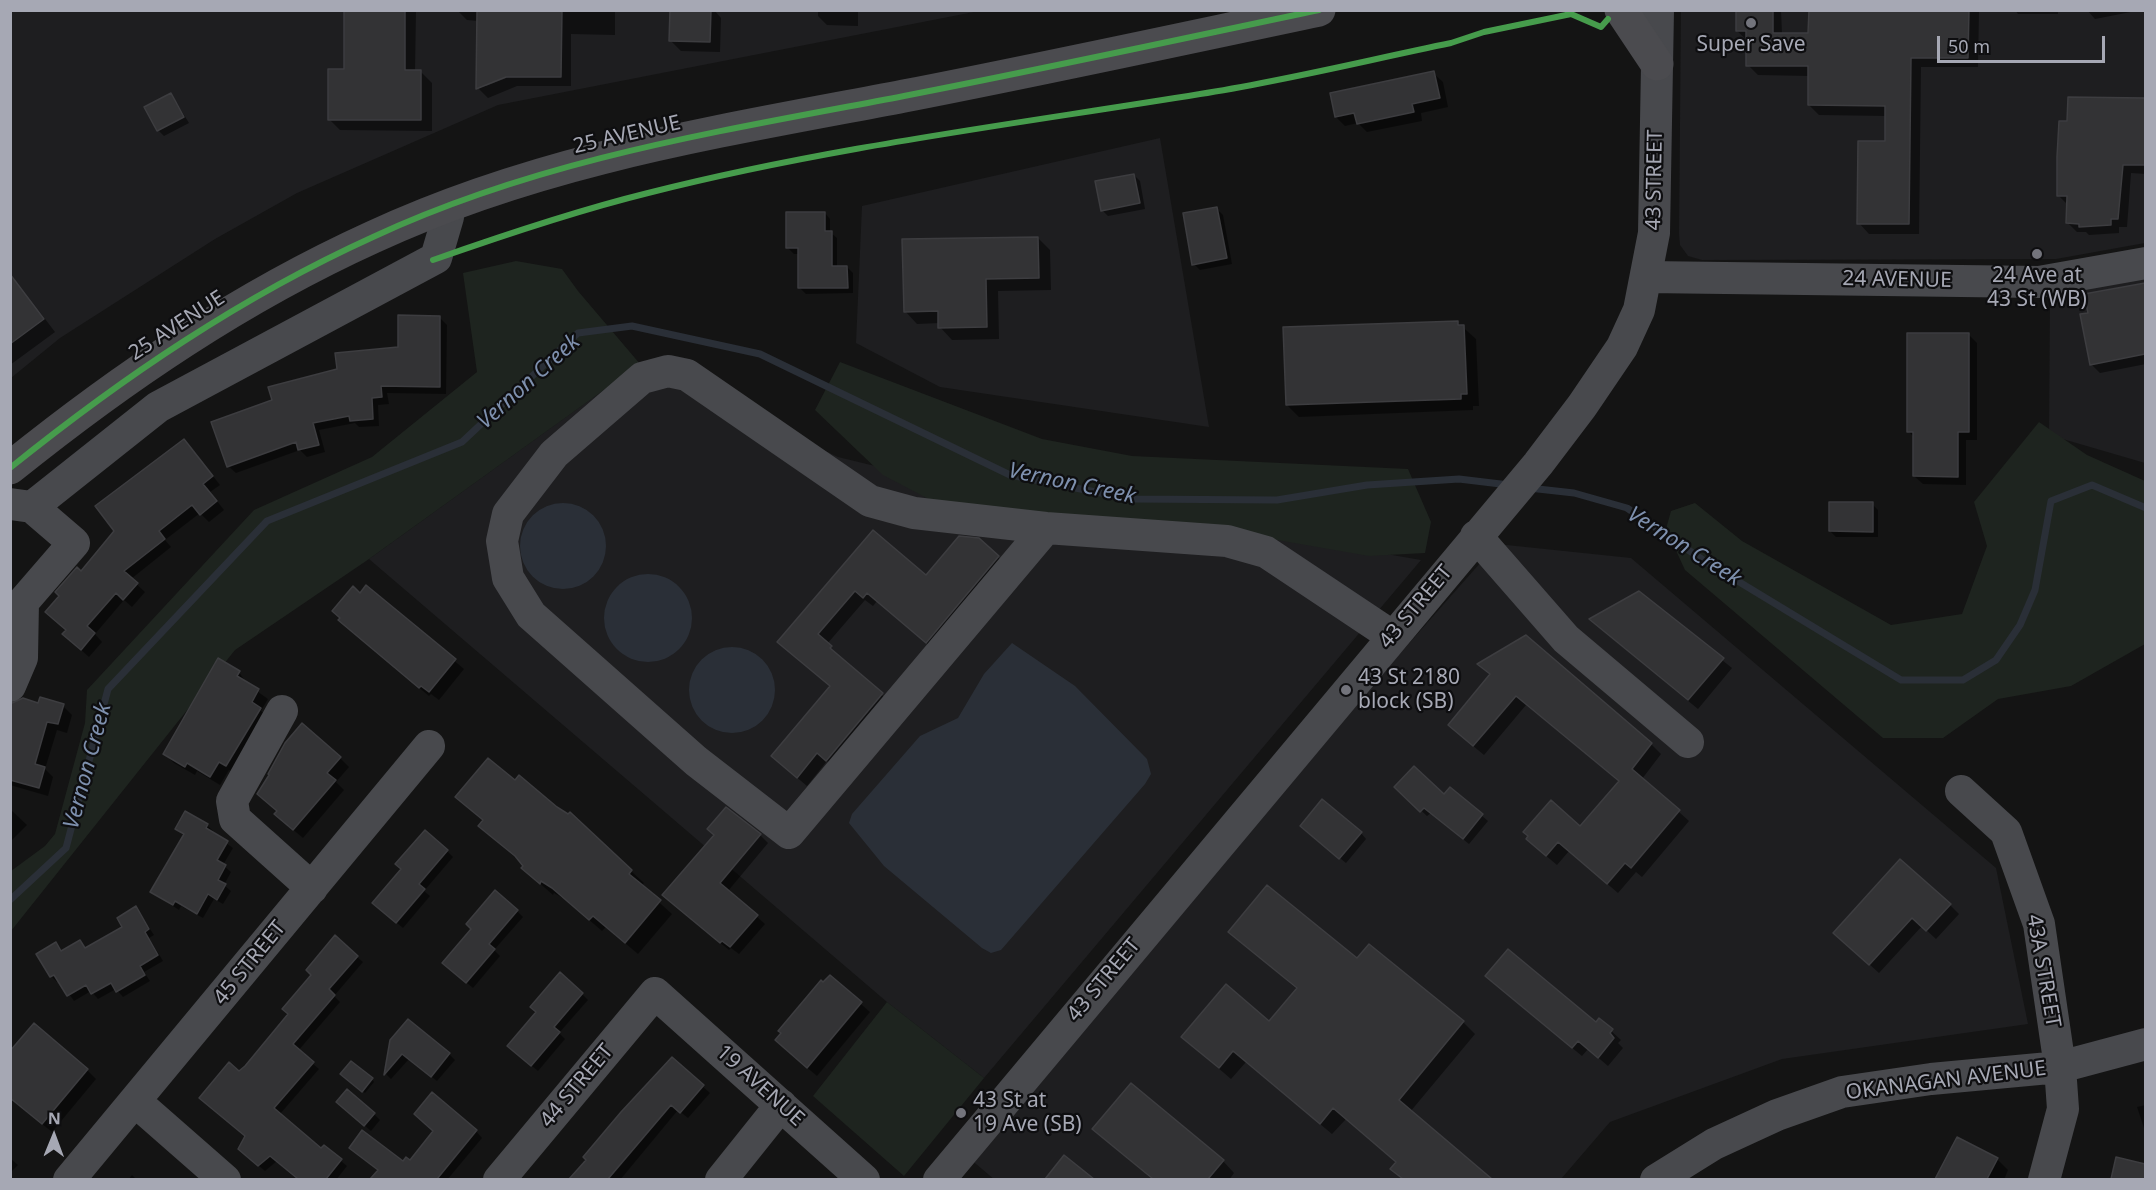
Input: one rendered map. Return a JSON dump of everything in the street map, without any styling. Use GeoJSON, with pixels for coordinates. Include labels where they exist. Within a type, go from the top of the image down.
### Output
{"type":"FeatureCollection","features":[{"type":"Feature","properties":{"kind":"main road","name":"25 AVENUE"},"geometry":{"type":"LineString","coordinates":[[10,468],[149,362],[257,295],[375,235],[518,180],[669,140],[909,95],[1319,10]]}},
{"type":"Feature","properties":{"kind":"main road"},"geometry":{"type":"LineString","coordinates":[[1621,10],[1657,64]]}},
{"type":"Feature","properties":{"kind":"street","name":"43 STREET"},"geometry":{"type":"LineString","coordinates":[[939,1179],[1538,464],[1582,406],[1622,347],[1639,310],[1654,233],[1658,10]]}},
{"type":"Feature","properties":{"kind":"street"},"geometry":{"type":"LineString","coordinates":[[14,671],[23,602],[74,543],[21,505],[158,407],[436,258],[448,217]]}},
{"type":"Feature","properties":{"kind":"street","name":"24 AVENUE"},"geometry":{"type":"LineString","coordinates":[[1647,277],[2038,282],[2145,263]]}},
{"type":"Feature","properties":{"kind":"street"},"geometry":{"type":"LineString","coordinates":[[1046,528],[789,833],[696,761],[531,615],[508,578],[502,541],[508,514],[554,454],[642,378],[668,371],[687,375],[870,501],[914,513],[1046,528],[1227,541],[1266,552],[1392,636]]}},
{"type":"Feature","properties":{"kind":"street"},"geometry":{"type":"LineString","coordinates":[[1476,536],[1566,639],[1688,742]]}},
{"type":"Feature","properties":{"kind":"street"},"geometry":{"type":"LineString","coordinates":[[282,711],[232,801],[235,819],[312,888]]}},
{"type":"Feature","properties":{"kind":"street","name":"45 STREET"},"geometry":{"type":"LineString","coordinates":[[69,1179],[136,1102],[429,746]]}},
{"type":"Feature","properties":{"kind":"street","name":"43A STREET"},"geometry":{"type":"LineString","coordinates":[[1961,791],[2006,832],[2039,924],[2060,1067],[2063,1108],[2044,1179]]}},
{"type":"Feature","properties":{"kind":"street","name":"19 AVENUE"},"geometry":{"type":"LineString","coordinates":[[655,993],[864,1179]]}},
{"type":"Feature","properties":{"kind":"street","name":"44 STREET"},"geometry":{"type":"LineString","coordinates":[[499,1179],[655,993]]}},
{"type":"Feature","properties":{"kind":"street","name":"OKANAGAN AVENUE"},"geometry":{"type":"LineString","coordinates":[[1656,1179],[1714,1144],[1777,1115],[1842,1092],[1931,1079],[2060,1067],[2145,1044]]}},
{"type":"Feature","properties":{"kind":"street"},"geometry":{"type":"LineString","coordinates":[[136,1102],[225,1179]]}},
{"type":"Feature","properties":{"kind":"street"},"geometry":{"type":"LineString","coordinates":[[721,1179],[781,1105]]}},
{"type":"Feature","properties":{"kind":"shaded area"},"geometry":{"type":"Polygon","coordinates":[[[11,11],[979,11],[498,105],[297,193],[215,239],[60,338],[11,378],[11,11]]]}},
{"type":"Feature","properties":{"kind":"shaded area"},"geometry":{"type":"Polygon","coordinates":[[[1681,11],[2145,11],[2145,243],[2056,259],[1702,260],[1688,256],[1680,245],[1679,234],[1681,11]]]}},
{"type":"Feature","properties":{"kind":"shaded area"},"geometry":{"type":"Polygon","coordinates":[[[1160,138],[1209,427],[940,387],[856,343],[862,206],[1160,138]]]}},
{"type":"Feature","properties":{"kind":"shaded area"},"geometry":{"type":"Polygon","coordinates":[[[516,261],[562,269],[640,364],[369,559],[235,650],[11,931],[11,871],[45,846],[55,834],[85,723],[87,690],[254,510],[372,457],[477,372],[463,273],[516,261]]]}},
{"type":"Feature","properties":{"kind":"shaded area"},"geometry":{"type":"Polygon","coordinates":[[[2145,278],[2145,463],[2049,435],[2050,296],[2145,278]]]}},
{"type":"Feature","properties":{"kind":"shaded area"},"geometry":{"type":"Polygon","coordinates":[[[840,362],[1042,439],[1132,456],[1408,469],[1431,522],[1425,553],[1369,556],[1260,537],[942,506],[883,475],[815,410],[840,362]]]}},
{"type":"Feature","properties":{"kind":"shaded area"},"geometry":{"type":"Polygon","coordinates":[[[641,363],[838,457],[1068,513],[1260,532],[1421,560],[984,1078],[887,1002],[369,559],[641,363]]]}},
{"type":"Feature","properties":{"kind":"shaded area"},"geometry":{"type":"Polygon","coordinates":[[[2039,422],[2087,455],[2145,481],[2145,644],[2071,686],[1998,699],[1943,738],[1883,738],[1685,570],[1666,529],[1671,511],[1695,503],[1742,541],[1891,625],[1962,614],[1987,546],[1974,502],[2039,422]]]}},
{"type":"Feature","properties":{"kind":"shaded area"},"geometry":{"type":"Polygon","coordinates":[[[555,503],[571,503],[594,515],[603,529],[606,546],[603,563],[594,577],[571,589],[555,589],[539,582],[527,570],[520,554],[520,538],[527,522],[539,510],[555,503]]]}},
{"type":"Feature","properties":{"kind":"shaded area"},"geometry":{"type":"Polygon","coordinates":[[[1497,544],[1631,558],[1996,868],[2028,1024],[1782,1059],[1610,1122],[1561,1179],[995,1180],[969,1158],[1358,701],[1497,544]]]}},
{"type":"Feature","properties":{"kind":"shaded area"},"geometry":{"type":"Polygon","coordinates":[[[648,574],[665,578],[679,587],[688,601],[692,618],[688,635],[679,649],[665,658],[648,662],[631,658],[617,649],[608,635],[604,618],[608,601],[617,587],[631,578],[648,574]]]}},
{"type":"Feature","properties":{"kind":"shaded area"},"geometry":{"type":"Polygon","coordinates":[[[1012,643],[1075,686],[1147,759],[1151,774],[1145,784],[1001,950],[991,953],[884,866],[849,823],[852,814],[920,736],[958,718],[984,674],[1012,643]]]}},
{"type":"Feature","properties":{"kind":"shaded area"},"geometry":{"type":"Polygon","coordinates":[[[724,647],[740,647],[763,659],[772,673],[775,690],[772,707],[763,721],[740,733],[724,733],[708,726],[696,714],[689,698],[689,682],[696,666],[708,654],[724,647]]]}},
{"type":"Feature","properties":{"kind":"shaded area"},"geometry":{"type":"Polygon","coordinates":[[[887,1002],[984,1078],[904,1176],[813,1096],[887,1002]]]}},
{"type":"Feature","properties":{"kind":"building"},"geometry":{"type":"Polygon","coordinates":[[[344,10],[405,10],[405,70],[421,70],[421,120],[328,120],[328,69],[344,69],[344,10]]]}},
{"type":"Feature","properties":{"kind":"building"},"geometry":{"type":"Polygon","coordinates":[[[477,10],[562,10],[561,77],[506,77],[476,89],[477,10]]]}},
{"type":"Feature","properties":{"kind":"building"},"geometry":{"type":"Polygon","coordinates":[[[670,10],[711,10],[710,42],[669,41],[670,10]]]}},
{"type":"Feature","properties":{"kind":"building"},"geometry":{"type":"Polygon","coordinates":[[[1736,10],[1773,10],[1773,33],[1808,33],[1809,10],[1969,10],[1968,58],[1911,58],[1909,224],[1857,224],[1858,141],[1885,141],[1885,106],[1808,105],[1808,66],[1746,66],[1746,31],[1736,31],[1736,10]]]}},
{"type":"Feature","properties":{"kind":"building"},"geometry":{"type":"Polygon","coordinates":[[[1434,71],[1440,98],[1412,104],[1414,112],[1357,124],[1354,113],[1335,117],[1330,93],[1434,71]]]}},
{"type":"Feature","properties":{"kind":"building"},"geometry":{"type":"Polygon","coordinates":[[[171,93],[184,117],[157,131],[144,107],[171,93]]]}},
{"type":"Feature","properties":{"kind":"building"},"geometry":{"type":"Polygon","coordinates":[[[2068,97],[2145,98],[2145,165],[2123,165],[2118,219],[2111,219],[2111,225],[2079,227],[2079,224],[2066,223],[2067,196],[2057,196],[2057,157],[2059,121],[2067,121],[2068,97]]]}},
{"type":"Feature","properties":{"kind":"building"},"geometry":{"type":"Polygon","coordinates":[[[1134,174],[1140,203],[1101,211],[1095,181],[1134,174]]]}},
{"type":"Feature","properties":{"kind":"building"},"geometry":{"type":"Polygon","coordinates":[[[1217,207],[1227,258],[1192,265],[1183,213],[1217,207]]]}},
{"type":"Feature","properties":{"kind":"building"},"geometry":{"type":"Polygon","coordinates":[[[786,212],[825,212],[825,231],[832,231],[832,266],[847,266],[848,288],[798,288],[798,248],[786,248],[786,212]]]}},
{"type":"Feature","properties":{"kind":"building"},"geometry":{"type":"Polygon","coordinates":[[[1038,237],[1039,278],[986,279],[987,327],[938,328],[938,311],[904,312],[902,239],[1038,237]]]}},
{"type":"Feature","properties":{"kind":"building"},"geometry":{"type":"Polygon","coordinates":[[[10,274],[44,319],[10,344],[10,274]]]}},
{"type":"Feature","properties":{"kind":"building"},"geometry":{"type":"Polygon","coordinates":[[[2145,283],[2145,354],[2090,365],[2080,314],[2088,313],[2084,294],[2145,283]]]}},
{"type":"Feature","properties":{"kind":"building"},"geometry":{"type":"Polygon","coordinates":[[[398,315],[440,316],[440,387],[381,386],[382,397],[372,398],[373,419],[350,421],[349,416],[313,423],[319,445],[298,450],[296,442],[227,467],[211,422],[272,400],[268,387],[337,369],[335,353],[398,347],[398,315]]]}},
{"type":"Feature","properties":{"kind":"building"},"geometry":{"type":"Polygon","coordinates":[[[1458,321],[1458,325],[1464,325],[1467,394],[1461,394],[1461,399],[1286,405],[1283,327],[1458,321]]]}},
{"type":"Feature","properties":{"kind":"building"},"geometry":{"type":"Polygon","coordinates":[[[1907,333],[1969,333],[1969,432],[1958,432],[1958,477],[1913,476],[1913,432],[1907,432],[1907,333]]]}},
{"type":"Feature","properties":{"kind":"building"},"geometry":{"type":"Polygon","coordinates":[[[184,439],[213,476],[203,484],[217,501],[200,515],[192,505],[159,531],[165,539],[124,571],[138,583],[123,600],[116,593],[87,626],[95,633],[81,650],[62,634],[66,630],[45,612],[59,596],[55,592],[77,567],[81,571],[114,531],[95,506],[184,439]]]}},
{"type":"Feature","properties":{"kind":"building"},"geometry":{"type":"Polygon","coordinates":[[[1829,502],[1873,502],[1873,532],[1829,531],[1829,502]]]}},
{"type":"Feature","properties":{"kind":"building"},"geometry":{"type":"Polygon","coordinates":[[[873,530],[926,575],[959,536],[979,538],[999,556],[926,643],[867,593],[863,598],[855,591],[818,634],[832,646],[830,648],[883,693],[826,761],[817,753],[797,778],[771,756],[830,686],[777,642],[873,530]]]}},
{"type":"Feature","properties":{"kind":"building"},"geometry":{"type":"Polygon","coordinates":[[[366,585],[456,659],[429,692],[421,686],[419,688],[338,620],[340,618],[332,611],[353,586],[360,593],[366,585]]]}},
{"type":"Feature","properties":{"kind":"building"},"geometry":{"type":"Polygon","coordinates":[[[1639,591],[1724,658],[1688,700],[1589,619],[1639,591]]]}},
{"type":"Feature","properties":{"kind":"building"},"geometry":{"type":"Polygon","coordinates":[[[1526,635],[1652,743],[1632,769],[1680,810],[1631,868],[1625,863],[1607,884],[1558,842],[1546,856],[1526,839],[1528,836],[1523,832],[1551,800],[1580,826],[1619,781],[1516,696],[1473,746],[1448,725],[1490,674],[1477,664],[1526,635]]]}},
{"type":"Feature","properties":{"kind":"building"},"geometry":{"type":"Polygon","coordinates":[[[218,658],[240,671],[237,676],[259,689],[252,702],[261,708],[226,766],[219,762],[210,777],[187,763],[185,767],[163,754],[218,658]]]}},
{"type":"Feature","properties":{"kind":"building"},"geometry":{"type":"Polygon","coordinates":[[[40,697],[64,704],[58,724],[47,722],[35,764],[45,767],[39,788],[10,780],[10,704],[23,698],[38,703],[40,697]]]}},
{"type":"Feature","properties":{"kind":"building"},"geometry":{"type":"Polygon","coordinates":[[[302,723],[341,757],[327,773],[336,780],[293,830],[274,814],[277,811],[257,794],[285,743],[302,723]]]}},
{"type":"Feature","properties":{"kind":"building"},"geometry":{"type":"Polygon","coordinates":[[[488,758],[515,780],[519,775],[557,807],[568,814],[570,812],[632,870],[629,874],[661,900],[625,943],[593,916],[589,920],[552,888],[541,881],[540,884],[521,868],[523,866],[515,856],[478,826],[483,820],[455,797],[488,758]]]}},
{"type":"Feature","properties":{"kind":"building"},"geometry":{"type":"Polygon","coordinates":[[[1414,766],[1444,794],[1450,787],[1483,814],[1463,839],[1424,808],[1420,812],[1394,787],[1414,766]]]}},
{"type":"Feature","properties":{"kind":"building"},"geometry":{"type":"Polygon","coordinates":[[[1322,799],[1362,832],[1339,859],[1300,826],[1322,799]]]}},
{"type":"Feature","properties":{"kind":"building"},"geometry":{"type":"Polygon","coordinates":[[[726,807],[761,834],[720,883],[758,915],[730,947],[722,941],[720,943],[662,895],[714,835],[707,829],[726,807]]]}},
{"type":"Feature","properties":{"kind":"building"},"geometry":{"type":"Polygon","coordinates":[[[185,811],[208,824],[206,828],[228,841],[217,860],[226,865],[218,880],[226,884],[217,900],[208,894],[197,914],[175,901],[173,905],[150,892],[184,834],[175,829],[185,811]]]}},
{"type":"Feature","properties":{"kind":"building"},"geometry":{"type":"Polygon","coordinates":[[[425,830],[448,850],[419,884],[425,889],[396,923],[372,903],[401,869],[395,864],[425,830]]]}},
{"type":"Feature","properties":{"kind":"building"},"geometry":{"type":"Polygon","coordinates":[[[1900,859],[1951,904],[1926,931],[1912,918],[1869,965],[1833,933],[1900,859]]]}},
{"type":"Feature","properties":{"kind":"building"},"geometry":{"type":"Polygon","coordinates":[[[1267,885],[1357,958],[1369,944],[1464,1021],[1399,1100],[1492,1179],[1403,1179],[1390,1169],[1396,1162],[1333,1108],[1320,1124],[1233,1051],[1219,1068],[1181,1037],[1226,984],[1269,1021],[1297,988],[1228,932],[1267,885]]]}},
{"type":"Feature","properties":{"kind":"building"},"geometry":{"type":"Polygon","coordinates":[[[495,890],[518,910],[489,944],[495,949],[466,983],[442,963],[471,929],[466,924],[495,890]]]}},
{"type":"Feature","properties":{"kind":"building"},"geometry":{"type":"Polygon","coordinates":[[[136,906],[149,929],[145,932],[158,955],[140,966],[145,975],[116,992],[111,983],[91,994],[86,985],[67,996],[54,975],[50,977],[36,954],[56,942],[61,951],[80,940],[85,948],[122,927],[117,918],[136,906]]]}},
{"type":"Feature","properties":{"kind":"building"},"geometry":{"type":"Polygon","coordinates":[[[335,935],[358,956],[329,989],[335,995],[293,1044],[314,1062],[274,1108],[321,1148],[324,1145],[342,1159],[326,1179],[298,1179],[270,1156],[258,1166],[238,1149],[245,1136],[199,1098],[229,1062],[239,1071],[245,1066],[288,1014],[282,1009],[311,975],[306,970],[335,935]]]}},
{"type":"Feature","properties":{"kind":"building"},"geometry":{"type":"Polygon","coordinates":[[[1508,949],[1596,1022],[1599,1018],[1613,1029],[1610,1033],[1614,1038],[1598,1058],[1578,1041],[1572,1048],[1485,976],[1508,949]]]}},
{"type":"Feature","properties":{"kind":"building"},"geometry":{"type":"Polygon","coordinates":[[[560,972],[583,993],[554,1027],[560,1032],[531,1066],[507,1046],[536,1012],[530,1007],[560,972]]]}},
{"type":"Feature","properties":{"kind":"building"},"geometry":{"type":"Polygon","coordinates":[[[830,975],[862,1002],[807,1068],[775,1040],[781,1033],[778,1031],[821,980],[823,982],[830,975]]]}},
{"type":"Feature","properties":{"kind":"building"},"geometry":{"type":"Polygon","coordinates":[[[408,1019],[450,1053],[431,1077],[402,1054],[384,1075],[390,1040],[408,1019]]]}},
{"type":"Feature","properties":{"kind":"building"},"geometry":{"type":"Polygon","coordinates":[[[34,1023],[88,1069],[42,1124],[10,1098],[10,1051],[34,1023]]]}},
{"type":"Feature","properties":{"kind":"building"},"geometry":{"type":"Polygon","coordinates":[[[672,1057],[704,1085],[680,1113],[671,1105],[608,1179],[569,1179],[586,1160],[583,1157],[672,1057]]]}},
{"type":"Feature","properties":{"kind":"building"},"geometry":{"type":"Polygon","coordinates":[[[351,1061],[373,1078],[362,1092],[340,1074],[351,1061]]]}},
{"type":"Feature","properties":{"kind":"building"},"geometry":{"type":"Polygon","coordinates":[[[1131,1083],[1224,1160],[1208,1179],[1153,1179],[1092,1129],[1131,1083]]]}},
{"type":"Feature","properties":{"kind":"building"},"geometry":{"type":"Polygon","coordinates":[[[347,1089],[375,1113],[364,1126],[336,1102],[347,1089]]]}},
{"type":"Feature","properties":{"kind":"building"},"geometry":{"type":"Polygon","coordinates":[[[432,1092],[477,1130],[437,1179],[370,1179],[378,1170],[349,1148],[362,1130],[403,1161],[406,1157],[410,1160],[433,1131],[414,1114],[432,1092]]]}},
{"type":"Feature","properties":{"kind":"building"},"geometry":{"type":"Polygon","coordinates":[[[1957,1137],[1998,1158],[1987,1179],[1935,1179],[1957,1137]]]}},
{"type":"Feature","properties":{"kind":"building"},"geometry":{"type":"Polygon","coordinates":[[[1064,1155],[1094,1179],[1045,1179],[1064,1155]]]}},
{"type":"Feature","properties":{"kind":"building"},"geometry":{"type":"Polygon","coordinates":[[[2116,1157],[2145,1164],[2145,1179],[2111,1179],[2116,1157]]]}},
{"type":"Feature","properties":{"kind":"waterway","name":"Vernon Creek"},"geometry":{"type":"LineString","coordinates":[[10,900],[66,848],[108,689],[267,521],[462,442],[578,333],[632,326],[760,354],[1010,475],[1131,499],[1277,500],[1367,485],[1459,479],[1509,485]]}},
{"type":"Feature","properties":{"kind":"waterway","name":"Vernon Creek"},"geometry":{"type":"LineString","coordinates":[[1529,488],[1574,493],[1627,508],[1703,560],[1901,680],[1963,680],[1996,660],[2020,625],[2035,590],[2051,501],[2092,485],[2146,508]]}},
{"type":"Feature","properties":{"kind":"cycle path"},"geometry":{"type":"LineString","coordinates":[[10,468],[96,402],[230,312],[324,260],[373,237],[437,210],[502,187],[568,167],[701,135],[1008,75],[1319,10]]}},
{"type":"Feature","properties":{"kind":"cycle path"},"geometry":{"type":"LineString","coordinates":[[433,260],[594,208],[648,193],[785,162],[1263,83],[1451,43],[1484,32],[1571,14],[1601,27],[1608,19]]}},
{"type":"Feature","properties":{"kind":"place","name":"Super Save"},"geometry":{"type":"Point","coordinates":[1751,23]}},
{"type":"Feature","properties":{"kind":"place","name":"24 Ave at 43 St (WB)"},"geometry":{"type":"Point","coordinates":[2037,254]}},
{"type":"Feature","properties":{"kind":"place","name":"43 St 2180 block (SB)"},"geometry":{"type":"Point","coordinates":[1346,690]}},
{"type":"Feature","properties":{"kind":"place","name":"43 St at 19 Ave (SB)"},"geometry":{"type":"Point","coordinates":[961,1113]}}]}
